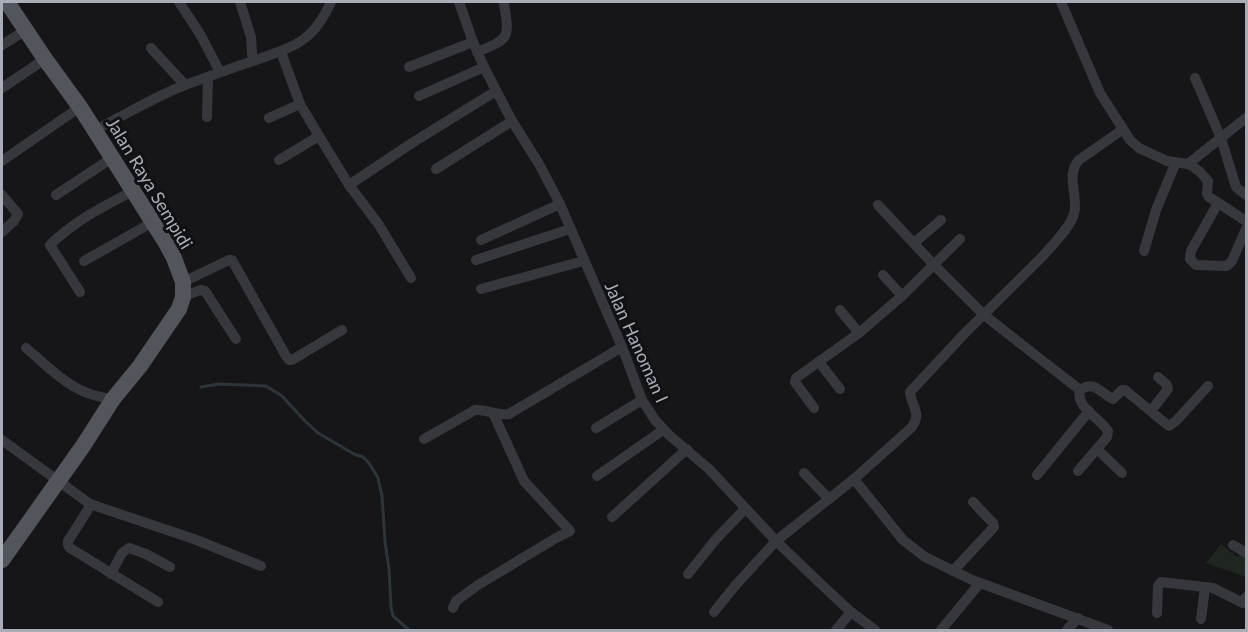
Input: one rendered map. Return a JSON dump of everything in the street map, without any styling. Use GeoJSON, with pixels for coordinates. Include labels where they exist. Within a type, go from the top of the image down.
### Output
{"type":"FeatureCollection","features":[{"type":"Feature","properties":{"kind":"main road","name":"Jalan Raya Sempidi"},"geometry":{"type":"LineString","coordinates":[[7,2],[45,60],[80,107],[153,222],[174,258],[183,289]]}},
{"type":"Feature","properties":{"kind":"main road"},"geometry":{"type":"LineString","coordinates":[[2,560],[113,399],[171,322],[179,309],[183,289]]}},
{"type":"Feature","properties":{"kind":"street"},"geometry":{"type":"LineString","coordinates":[[179,2],[200,34],[220,72]]}},
{"type":"Feature","properties":{"kind":"street"},"geometry":{"type":"LineString","coordinates":[[240,2],[251,37],[253,61]]}},
{"type":"Feature","properties":{"kind":"street"},"geometry":{"type":"LineString","coordinates":[[95,130],[162,95],[220,72],[281,52],[301,42],[315,30],[332,2]]}},
{"type":"Feature","properties":{"kind":"street","name":"Jalan Hanoman I"},"geometry":{"type":"LineString","coordinates":[[459,2],[484,67],[560,204],[622,347],[642,400],[663,430],[732,492],[776,541],[851,612],[875,630]]}},
{"type":"Feature","properties":{"kind":"street"},"geometry":{"type":"LineString","coordinates":[[1060,2],[1100,93],[1133,144],[1167,161],[1188,164],[1206,178],[1209,197],[1246,221]]}},
{"type":"Feature","properties":{"kind":"street"},"geometry":{"type":"LineString","coordinates":[[409,67],[475,47],[500,42],[504,38],[507,22],[504,4]]}},
{"type":"Feature","properties":{"kind":"street"},"geometry":{"type":"LineString","coordinates":[[2,45],[26,30]]}},
{"type":"Feature","properties":{"kind":"street"},"geometry":{"type":"LineString","coordinates":[[151,48],[184,86]]}},
{"type":"Feature","properties":{"kind":"street"},"geometry":{"type":"LineString","coordinates":[[281,52],[300,104],[318,136],[349,185],[379,225],[411,278]]}},
{"type":"Feature","properties":{"kind":"street"},"geometry":{"type":"LineString","coordinates":[[2,88],[45,60]]}},
{"type":"Feature","properties":{"kind":"street"},"geometry":{"type":"LineString","coordinates":[[420,96],[484,67]]}},
{"type":"Feature","properties":{"kind":"street"},"geometry":{"type":"LineString","coordinates":[[207,117],[208,77]]}},
{"type":"Feature","properties":{"kind":"street"},"geometry":{"type":"LineString","coordinates":[[1195,78],[1221,138],[1236,187],[1246,195]]}},
{"type":"Feature","properties":{"kind":"street"},"geometry":{"type":"LineString","coordinates":[[349,185],[496,91]]}},
{"type":"Feature","properties":{"kind":"street"},"geometry":{"type":"LineString","coordinates":[[269,118],[300,104]]}},
{"type":"Feature","properties":{"kind":"street"},"geometry":{"type":"LineString","coordinates":[[2,161],[80,107]]}},
{"type":"Feature","properties":{"kind":"street"},"geometry":{"type":"LineString","coordinates":[[1188,164],[1246,118]]}},
{"type":"Feature","properties":{"kind":"street"},"geometry":{"type":"LineString","coordinates":[[436,169],[512,121]]}},
{"type":"Feature","properties":{"kind":"street"},"geometry":{"type":"LineString","coordinates":[[714,612],[776,541],[854,479],[915,423],[916,412],[909,396],[910,392],[946,352],[1043,256],[1072,219],[1075,208],[1072,174],[1075,164],[1122,130]]}},
{"type":"Feature","properties":{"kind":"street"},"geometry":{"type":"LineString","coordinates":[[279,160],[318,136]]}},
{"type":"Feature","properties":{"kind":"street"},"geometry":{"type":"LineString","coordinates":[[56,195],[112,158]]}},
{"type":"Feature","properties":{"kind":"street"},"geometry":{"type":"LineString","coordinates":[[1144,251],[1156,210],[1176,162]]}},
{"type":"Feature","properties":{"kind":"street"},"geometry":{"type":"LineString","coordinates":[[80,292],[50,245],[60,235],[102,207],[133,191]]}},
{"type":"Feature","properties":{"kind":"street"},"geometry":{"type":"LineString","coordinates":[[2,195],[18,214],[2,232]]}},
{"type":"Feature","properties":{"kind":"street"},"geometry":{"type":"LineString","coordinates":[[1218,203],[1191,251],[1190,260],[1192,262],[1196,265],[1227,266],[1232,261],[1246,229]]}},
{"type":"Feature","properties":{"kind":"street"},"geometry":{"type":"LineString","coordinates":[[481,240],[560,204]]}},
{"type":"Feature","properties":{"kind":"street"},"geometry":{"type":"LineString","coordinates":[[878,205],[984,315],[1080,390]]}},
{"type":"Feature","properties":{"kind":"street"},"geometry":{"type":"LineString","coordinates":[[914,243],[941,220]]}},
{"type":"Feature","properties":{"kind":"street"},"geometry":{"type":"LineString","coordinates":[[84,261],[153,222]]}},
{"type":"Feature","properties":{"kind":"street"},"geometry":{"type":"LineString","coordinates":[[476,260],[570,229]]}},
{"type":"Feature","properties":{"kind":"street"},"geometry":{"type":"LineString","coordinates":[[814,408],[795,380],[859,333],[902,296],[960,239]]}},
{"type":"Feature","properties":{"kind":"street"},"geometry":{"type":"LineString","coordinates":[[183,289],[232,260],[289,360],[342,330]]}},
{"type":"Feature","properties":{"kind":"street"},"geometry":{"type":"LineString","coordinates":[[480,289],[583,261]]}},
{"type":"Feature","properties":{"kind":"street"},"geometry":{"type":"LineString","coordinates":[[883,275],[902,296]]}},
{"type":"Feature","properties":{"kind":"street"},"geometry":{"type":"LineString","coordinates":[[183,289],[206,291],[236,339]]}},
{"type":"Feature","properties":{"kind":"street"},"geometry":{"type":"LineString","coordinates":[[840,310],[859,333]]}},
{"type":"Feature","properties":{"kind":"street"},"geometry":{"type":"LineString","coordinates":[[424,439],[475,410],[498,415],[508,414],[622,347]]}},
{"type":"Feature","properties":{"kind":"street"},"geometry":{"type":"LineString","coordinates":[[26,348],[64,380],[83,392],[113,399]]}},
{"type":"Feature","properties":{"kind":"street"},"geometry":{"type":"LineString","coordinates":[[819,362],[840,389]]}},
{"type":"Feature","properties":{"kind":"street"},"geometry":{"type":"LineString","coordinates":[[1151,411],[1168,389],[1158,377]]}},
{"type":"Feature","properties":{"kind":"street"},"geometry":{"type":"LineString","coordinates":[[1078,471],[1097,450],[1108,431],[1080,401],[1078,394],[1080,390],[1086,387],[1097,388],[1113,399],[1125,390],[1164,423],[1172,425],[1208,386]]}},
{"type":"Feature","properties":{"kind":"street"},"geometry":{"type":"LineString","coordinates":[[596,428],[642,400]]}},
{"type":"Feature","properties":{"kind":"street"},"geometry":{"type":"LineString","coordinates":[[1036,475],[1089,411]]}},
{"type":"Feature","properties":{"kind":"street"},"geometry":{"type":"LineString","coordinates":[[453,608],[456,601],[478,585],[570,531],[524,481],[493,413]]}},
{"type":"Feature","properties":{"kind":"street"},"geometry":{"type":"LineString","coordinates":[[597,476],[663,430]]}},
{"type":"Feature","properties":{"kind":"street"},"geometry":{"type":"LineString","coordinates":[[2,440],[90,504],[194,539],[261,566]]}},
{"type":"Feature","properties":{"kind":"street"},"geometry":{"type":"LineString","coordinates":[[612,517],[687,450]]}},
{"type":"Feature","properties":{"kind":"street"},"geometry":{"type":"LineString","coordinates":[[1097,450],[1122,473]]}},
{"type":"Feature","properties":{"kind":"street"},"geometry":{"type":"LineString","coordinates":[[804,473],[829,499]]}},
{"type":"Feature","properties":{"kind":"street"},"geometry":{"type":"LineString","coordinates":[[854,479],[903,540],[925,557],[980,583],[1108,630]]}},
{"type":"Feature","properties":{"kind":"street"},"geometry":{"type":"LineString","coordinates":[[953,571],[994,527],[993,523],[973,502]]}},
{"type":"Feature","properties":{"kind":"street"},"geometry":{"type":"LineString","coordinates":[[90,504],[68,541],[70,548],[158,602]]}},
{"type":"Feature","properties":{"kind":"street"},"geometry":{"type":"LineString","coordinates":[[688,574],[745,508]]}},
{"type":"Feature","properties":{"kind":"street"},"geometry":{"type":"LineString","coordinates":[[1233,545],[1246,553]]}},
{"type":"Feature","properties":{"kind":"street"},"geometry":{"type":"LineString","coordinates":[[111,574],[122,553],[129,548],[170,567]]}},
{"type":"Feature","properties":{"kind":"street"},"geometry":{"type":"LineString","coordinates":[[1157,613],[1158,586],[1161,582],[1213,588],[1245,602]]}},
{"type":"Feature","properties":{"kind":"street"},"geometry":{"type":"LineString","coordinates":[[941,630],[980,583]]}},
{"type":"Feature","properties":{"kind":"street"},"geometry":{"type":"LineString","coordinates":[[1201,619],[1205,587]]}},
{"type":"Feature","properties":{"kind":"street"},"geometry":{"type":"LineString","coordinates":[[836,630],[851,612]]}},
{"type":"Feature","properties":{"kind":"street"},"geometry":{"type":"LineString","coordinates":[[1067,630],[1078,618]]}},
{"type":"Feature","properties":{"kind":"shaded area"},"geometry":{"type":"Polygon","coordinates":[[[1221,544],[1236,556],[1246,555],[1246,577],[1206,563],[1221,544]]]}},
{"type":"Feature","properties":{"kind":"waterway"},"geometry":{"type":"LineString","coordinates":[[201,387],[219,384],[266,386],[282,396],[318,433],[363,457],[369,463],[378,478],[382,496],[393,616],[409,630]]}}]}
